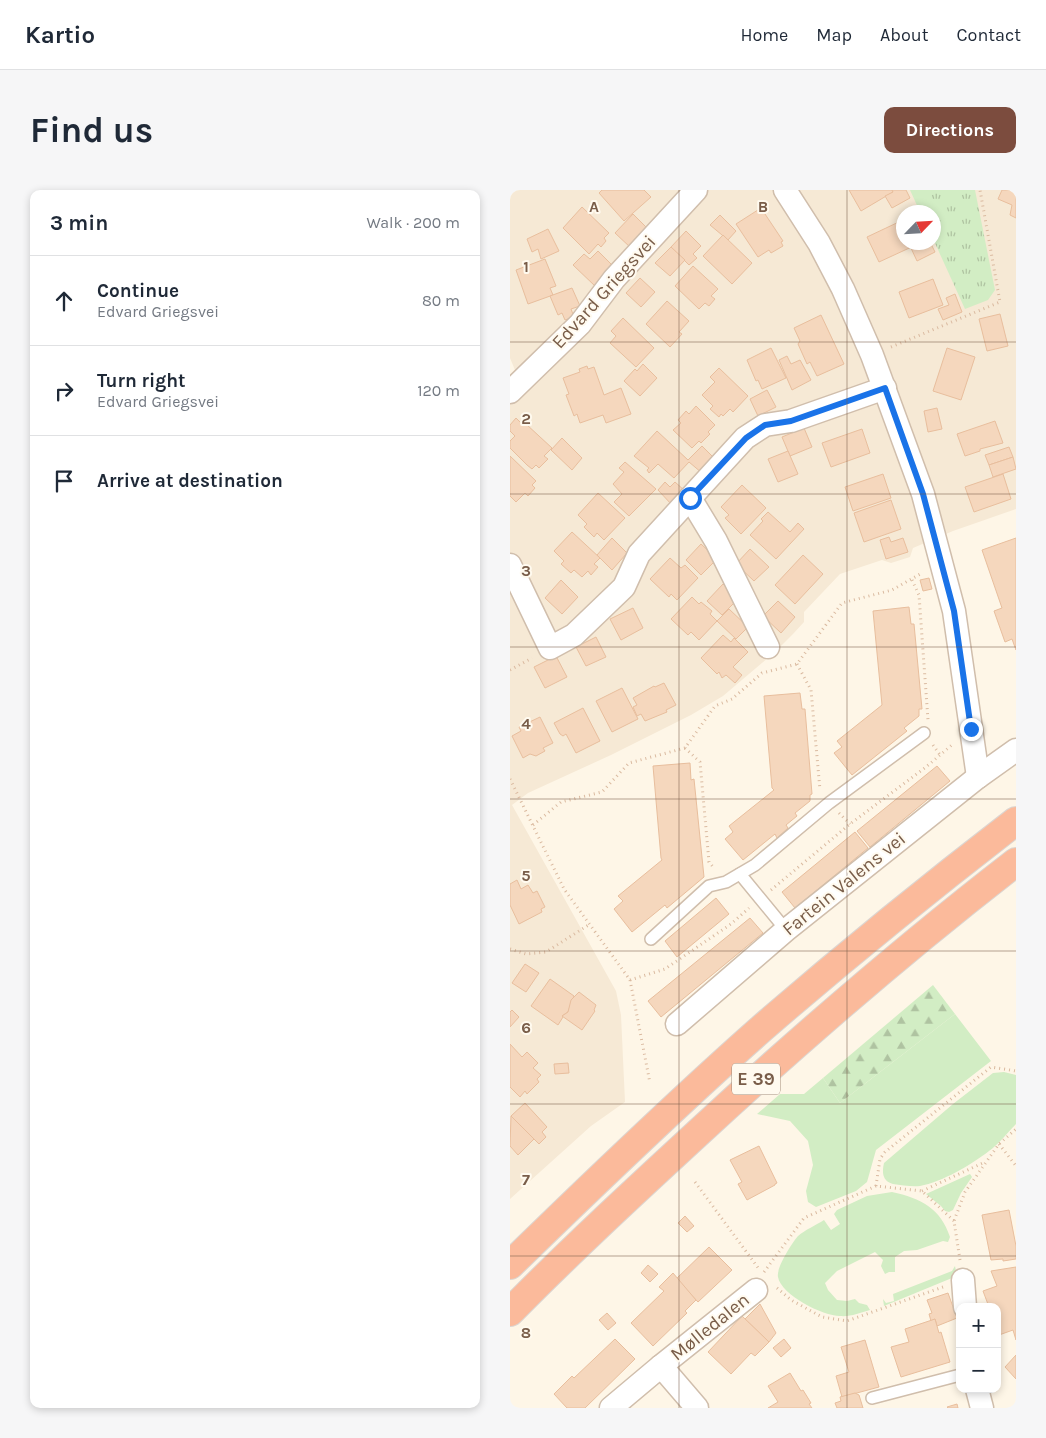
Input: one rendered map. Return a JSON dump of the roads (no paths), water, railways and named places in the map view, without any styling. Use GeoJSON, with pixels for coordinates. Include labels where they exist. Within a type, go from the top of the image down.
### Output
{"type":"FeatureCollection","features":[{"type":"Feature","properties":{"kind":"highway","name":"E 39"},"geometry":{"type":"LineString","coordinates":[[510,1265],[634,1145],[761,1029],[936,882],[1016,821]]}},
{"type":"Feature","properties":{"kind":"highway","name":"E 39"},"geometry":{"type":"LineString","coordinates":[[510,1312],[651,1175],[779,1058],[959,906],[1016,862]]}},
{"type":"Feature","properties":{"kind":"street","name":"Edvard Griegsvei"},"geometry":{"type":"LineString","coordinates":[[510,392],[580,324],[614,279],[696,190]]}},
{"type":"Feature","properties":{"kind":"street"},"geometry":{"type":"LineString","coordinates":[[785,190],[819,243],[839,281],[872,355],[923,494],[954,611],[978,777]]}},
{"type":"Feature","properties":{"kind":"street"},"geometry":{"type":"LineString","coordinates":[[510,565],[550,648],[574,635],[624,587],[640,554],[746,438],[765,425],[791,421],[885,388]]}},
{"type":"Feature","properties":{"kind":"street"},"geometry":{"type":"LineString","coordinates":[[690,498],[716,541],[768,647]]}},
{"type":"Feature","properties":{"kind":"street","name":"Fartein Valens vei"},"geometry":{"type":"LineString","coordinates":[[677,1024],[786,930],[978,777],[1016,750]]}},
{"type":"Feature","properties":{"kind":"street"},"geometry":{"type":"LineString","coordinates":[[963,1280],[966,1303]]}},
{"type":"Feature","properties":{"kind":"street","name":"Mølledalen"},"geometry":{"type":"LineString","coordinates":[[697,1408],[661,1366],[766,1289]]}},
{"type":"Feature","properties":{"kind":"street"},"geometry":{"type":"LineString","coordinates":[[611,1408],[661,1366]]}},
{"type":"Feature","properties":{"kind":"street"},"geometry":{"type":"LineString","coordinates":[[978,1393],[982,1408]]}},
{"type":"Feature","properties":{"kind":"lane"},"geometry":{"type":"LineString","coordinates":[[651,939],[709,886],[726,882],[755,866],[829,803],[924,733]]}},
{"type":"Feature","properties":{"kind":"lane"},"geometry":{"type":"LineString","coordinates":[[740,874],[786,930]]}},
{"type":"Feature","properties":{"kind":"lane"},"geometry":{"type":"LineString","coordinates":[[872,1398],[956,1376]]}}]}
